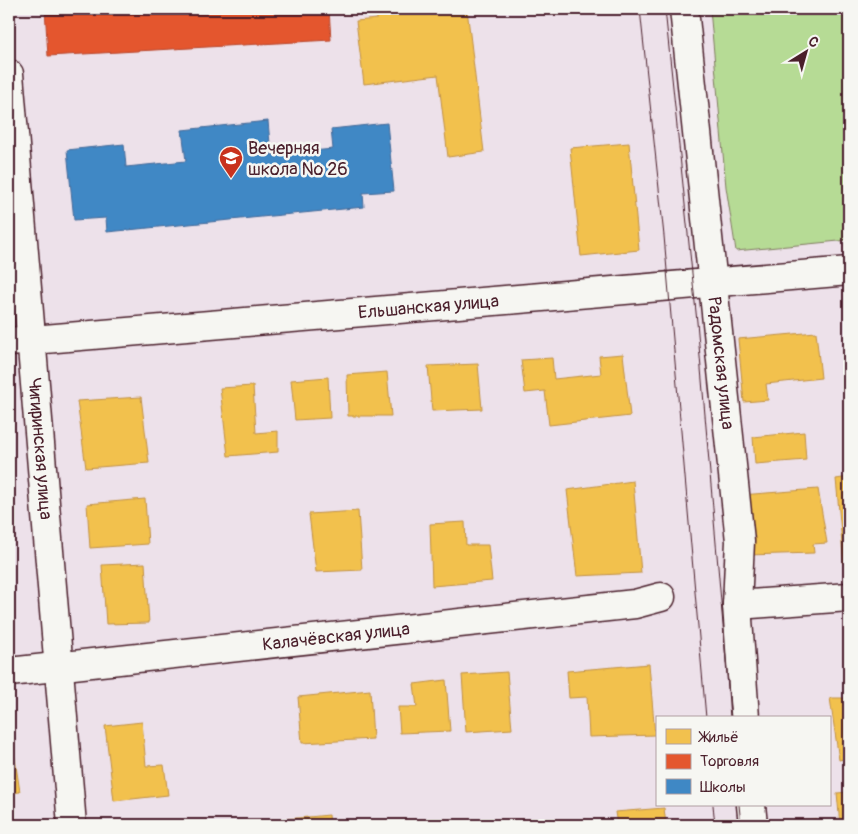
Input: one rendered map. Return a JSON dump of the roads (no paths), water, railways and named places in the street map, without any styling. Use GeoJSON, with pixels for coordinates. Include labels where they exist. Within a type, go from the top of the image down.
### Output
{"type":"FeatureCollection","features":[{"type":"Feature","properties":{"kind":"street","name":"Радомская улица"},"geometry":{"type":"LineString","coordinates":[[684,9],[740,541],[737,605],[745,716]]}},
{"type":"Feature","properties":{"kind":"street","name":"Чигиринская улица"},"geometry":{"type":"LineString","coordinates":[[9,74],[19,341],[58,667],[72,825]]}},
{"type":"Feature","properties":{"kind":"street","name":"Ельшанская улица"},"geometry":{"type":"LineString","coordinates":[[19,341],[849,271]]}},
{"type":"Feature","properties":{"kind":"street","name":"Калачёвская улица"},"geometry":{"type":"LineString","coordinates":[[9,672],[635,604],[661,597]]}},
{"type":"Feature","properties":{"kind":"street"},"geometry":{"type":"LineString","coordinates":[[737,605],[849,597]]}},
{"type":"Feature","properties":{"kind":"street"},"geometry":{"type":"LineString","coordinates":[[751,806],[753,825]]}},
{"type":"Feature","properties":{"kind":"tram line"},"geometry":{"type":"LineString","coordinates":[[640,9],[664,236],[706,716]]}},
{"type":"Feature","properties":{"kind":"tram line"},"geometry":{"type":"LineString","coordinates":[[665,9],[697,322],[731,716]]}},
{"type":"Feature","properties":{"kind":"tram line"},"geometry":{"type":"LineString","coordinates":[[713,806],[715,825]]}},
{"type":"Feature","properties":{"kind":"tram line"},"geometry":{"type":"LineString","coordinates":[[739,806],[741,825]]}},
{"type":"Feature","properties":{"kind":"place","name":"Вечерняя школа № 26"},"geometry":{"type":"Point","coordinates":[231,179]}}]}
